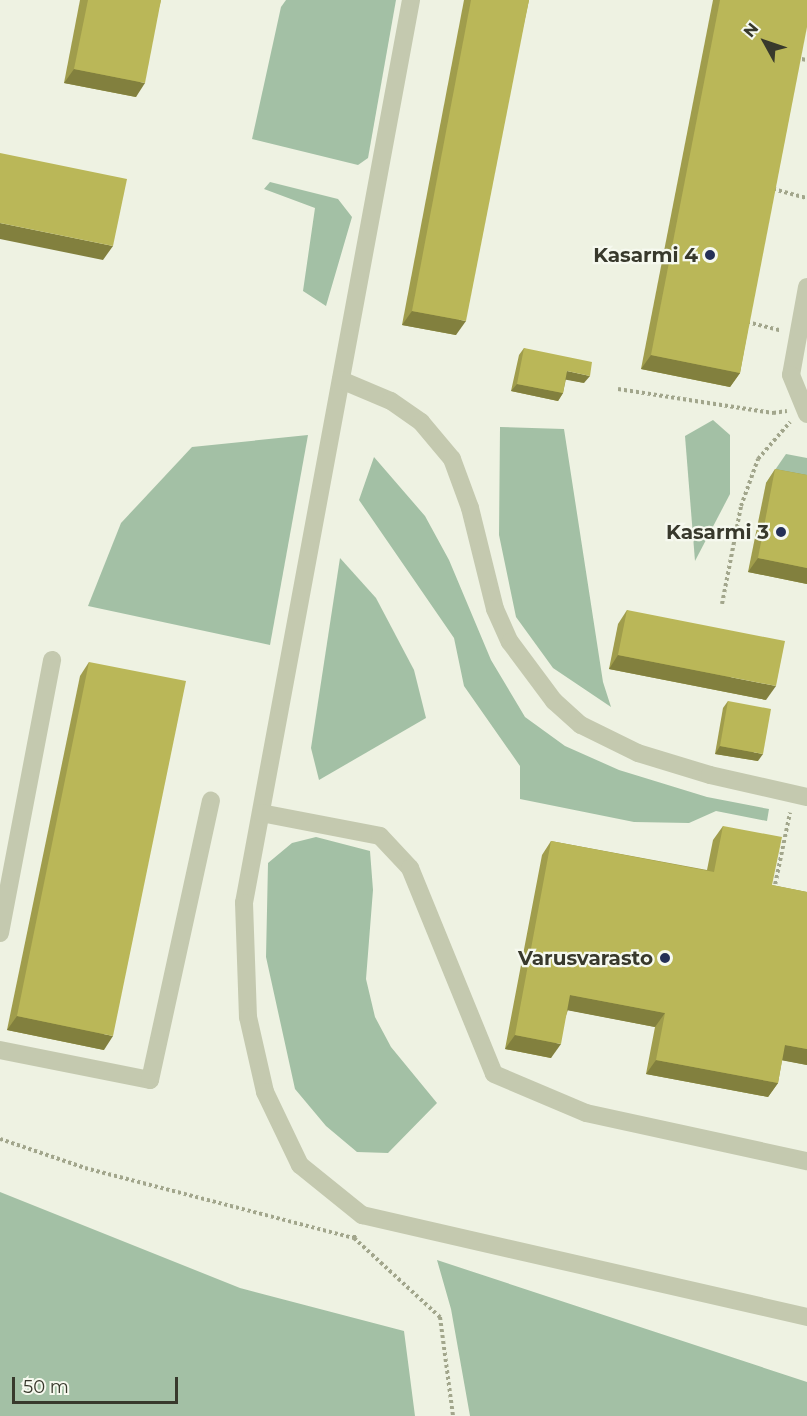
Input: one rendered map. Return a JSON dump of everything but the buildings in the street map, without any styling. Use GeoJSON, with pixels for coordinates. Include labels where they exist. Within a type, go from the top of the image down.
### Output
{"type":"FeatureCollection","features":[{"type":"Feature","properties":{"kind":"lane"},"geometry":{"type":"LineString","coordinates":[[411,0],[244,903],[248,1017],[265,1092],[300,1165],[362,1215],[807,1317]]}},
{"type":"Feature","properties":{"kind":"lane"},"geometry":{"type":"LineString","coordinates":[[804,411],[791,375],[807,287]]}},
{"type":"Feature","properties":{"kind":"lane"},"geometry":{"type":"LineString","coordinates":[[341,380],[391,401],[421,422],[452,459],[470,508],[495,609],[510,642],[554,701],[581,725],[638,753],[800,795]]}},
{"type":"Feature","properties":{"kind":"lane"},"geometry":{"type":"LineString","coordinates":[[0,933],[52,660]]}},
{"type":"Feature","properties":{"kind":"lane"},"geometry":{"type":"LineString","coordinates":[[0,1050],[150,1080],[211,801]]}},
{"type":"Feature","properties":{"kind":"lane"},"geometry":{"type":"LineString","coordinates":[[261,813],[380,836],[410,868],[494,1074],[586,1113],[807,1161]]}},
{"type":"Feature","properties":{"kind":"path"},"geometry":{"type":"LineString","coordinates":[[795,57],[807,60]]}},
{"type":"Feature","properties":{"kind":"path"},"geometry":{"type":"LineString","coordinates":[[769,188],[807,198]]}},
{"type":"Feature","properties":{"kind":"path"},"geometry":{"type":"LineString","coordinates":[[743,321],[798,335]]}},
{"type":"Feature","properties":{"kind":"path"},"geometry":{"type":"LineString","coordinates":[[618,389],[773,413],[804,411]]}},
{"type":"Feature","properties":{"kind":"path"},"geometry":{"type":"LineString","coordinates":[[722,604],[741,506],[758,459],[804,411]]}},
{"type":"Feature","properties":{"kind":"path"},"geometry":{"type":"LineString","coordinates":[[772,901],[800,795]]}},
{"type":"Feature","properties":{"kind":"path"},"geometry":{"type":"LineString","coordinates":[[0,1139],[85,1168],[354,1238],[440,1317],[453,1416]]}},
{"type":"Feature","properties":{"kind":"path"},"geometry":{"type":"LineString","coordinates":[[354,1238],[362,1215]]}},
{"type":"Feature","properties":{"kind":"green space"},"geometry":{"type":"Polygon","coordinates":[[[286,0],[396,0],[368,158],[358,165],[252,139],[281,7],[286,0]]]}},
{"type":"Feature","properties":{"kind":"green space"},"geometry":{"type":"Polygon","coordinates":[[[270,182],[338,199],[352,217],[326,306],[303,291],[315,208],[264,189],[270,182]]]}},
{"type":"Feature","properties":{"kind":"green space"},"geometry":{"type":"Polygon","coordinates":[[[713,420],[730,435],[730,494],[695,561],[685,436],[713,420]]]}},
{"type":"Feature","properties":{"kind":"green space"},"geometry":{"type":"Polygon","coordinates":[[[500,427],[564,429],[603,682],[611,707],[553,668],[516,617],[499,535],[500,427]]]}},
{"type":"Feature","properties":{"kind":"green space"},"geometry":{"type":"Polygon","coordinates":[[[308,435],[270,645],[88,606],[121,523],[192,447],[308,435]]]}},
{"type":"Feature","properties":{"kind":"green space"},"geometry":{"type":"Polygon","coordinates":[[[786,454],[807,458],[807,492],[766,483],[786,454]]]}},
{"type":"Feature","properties":{"kind":"green space"},"geometry":{"type":"Polygon","coordinates":[[[374,457],[425,516],[449,560],[491,660],[525,717],[565,746],[619,770],[707,797],[769,809],[767,821],[716,811],[689,823],[634,822],[520,799],[520,766],[464,686],[454,638],[359,500],[374,457]]]}},
{"type":"Feature","properties":{"kind":"green space"},"geometry":{"type":"Polygon","coordinates":[[[340,558],[376,598],[414,670],[426,718],[319,780],[311,748],[340,558]]]}},
{"type":"Feature","properties":{"kind":"green space"},"geometry":{"type":"Polygon","coordinates":[[[316,837],[370,851],[373,890],[366,979],[375,1017],[391,1047],[437,1103],[388,1153],[357,1152],[326,1126],[295,1089],[266,957],[268,863],[292,843],[316,837]]]}},
{"type":"Feature","properties":{"kind":"green space"},"geometry":{"type":"Polygon","coordinates":[[[0,1192],[240,1288],[404,1331],[415,1416],[0,1416],[0,1192]]]}},
{"type":"Feature","properties":{"kind":"green space"},"geometry":{"type":"Polygon","coordinates":[[[437,1260],[807,1382],[807,1416],[470,1416],[451,1309],[437,1260]]]}},
{"type":"Feature","properties":{"kind":"place","name":"Kasarmi 4"},"geometry":{"type":"Point","coordinates":[710,255]}},
{"type":"Feature","properties":{"kind":"place","name":"Kasarmi 3"},"geometry":{"type":"Point","coordinates":[781,532]}},
{"type":"Feature","properties":{"kind":"place","name":"Varusvarasto"},"geometry":{"type":"Point","coordinates":[665,958]}}]}
